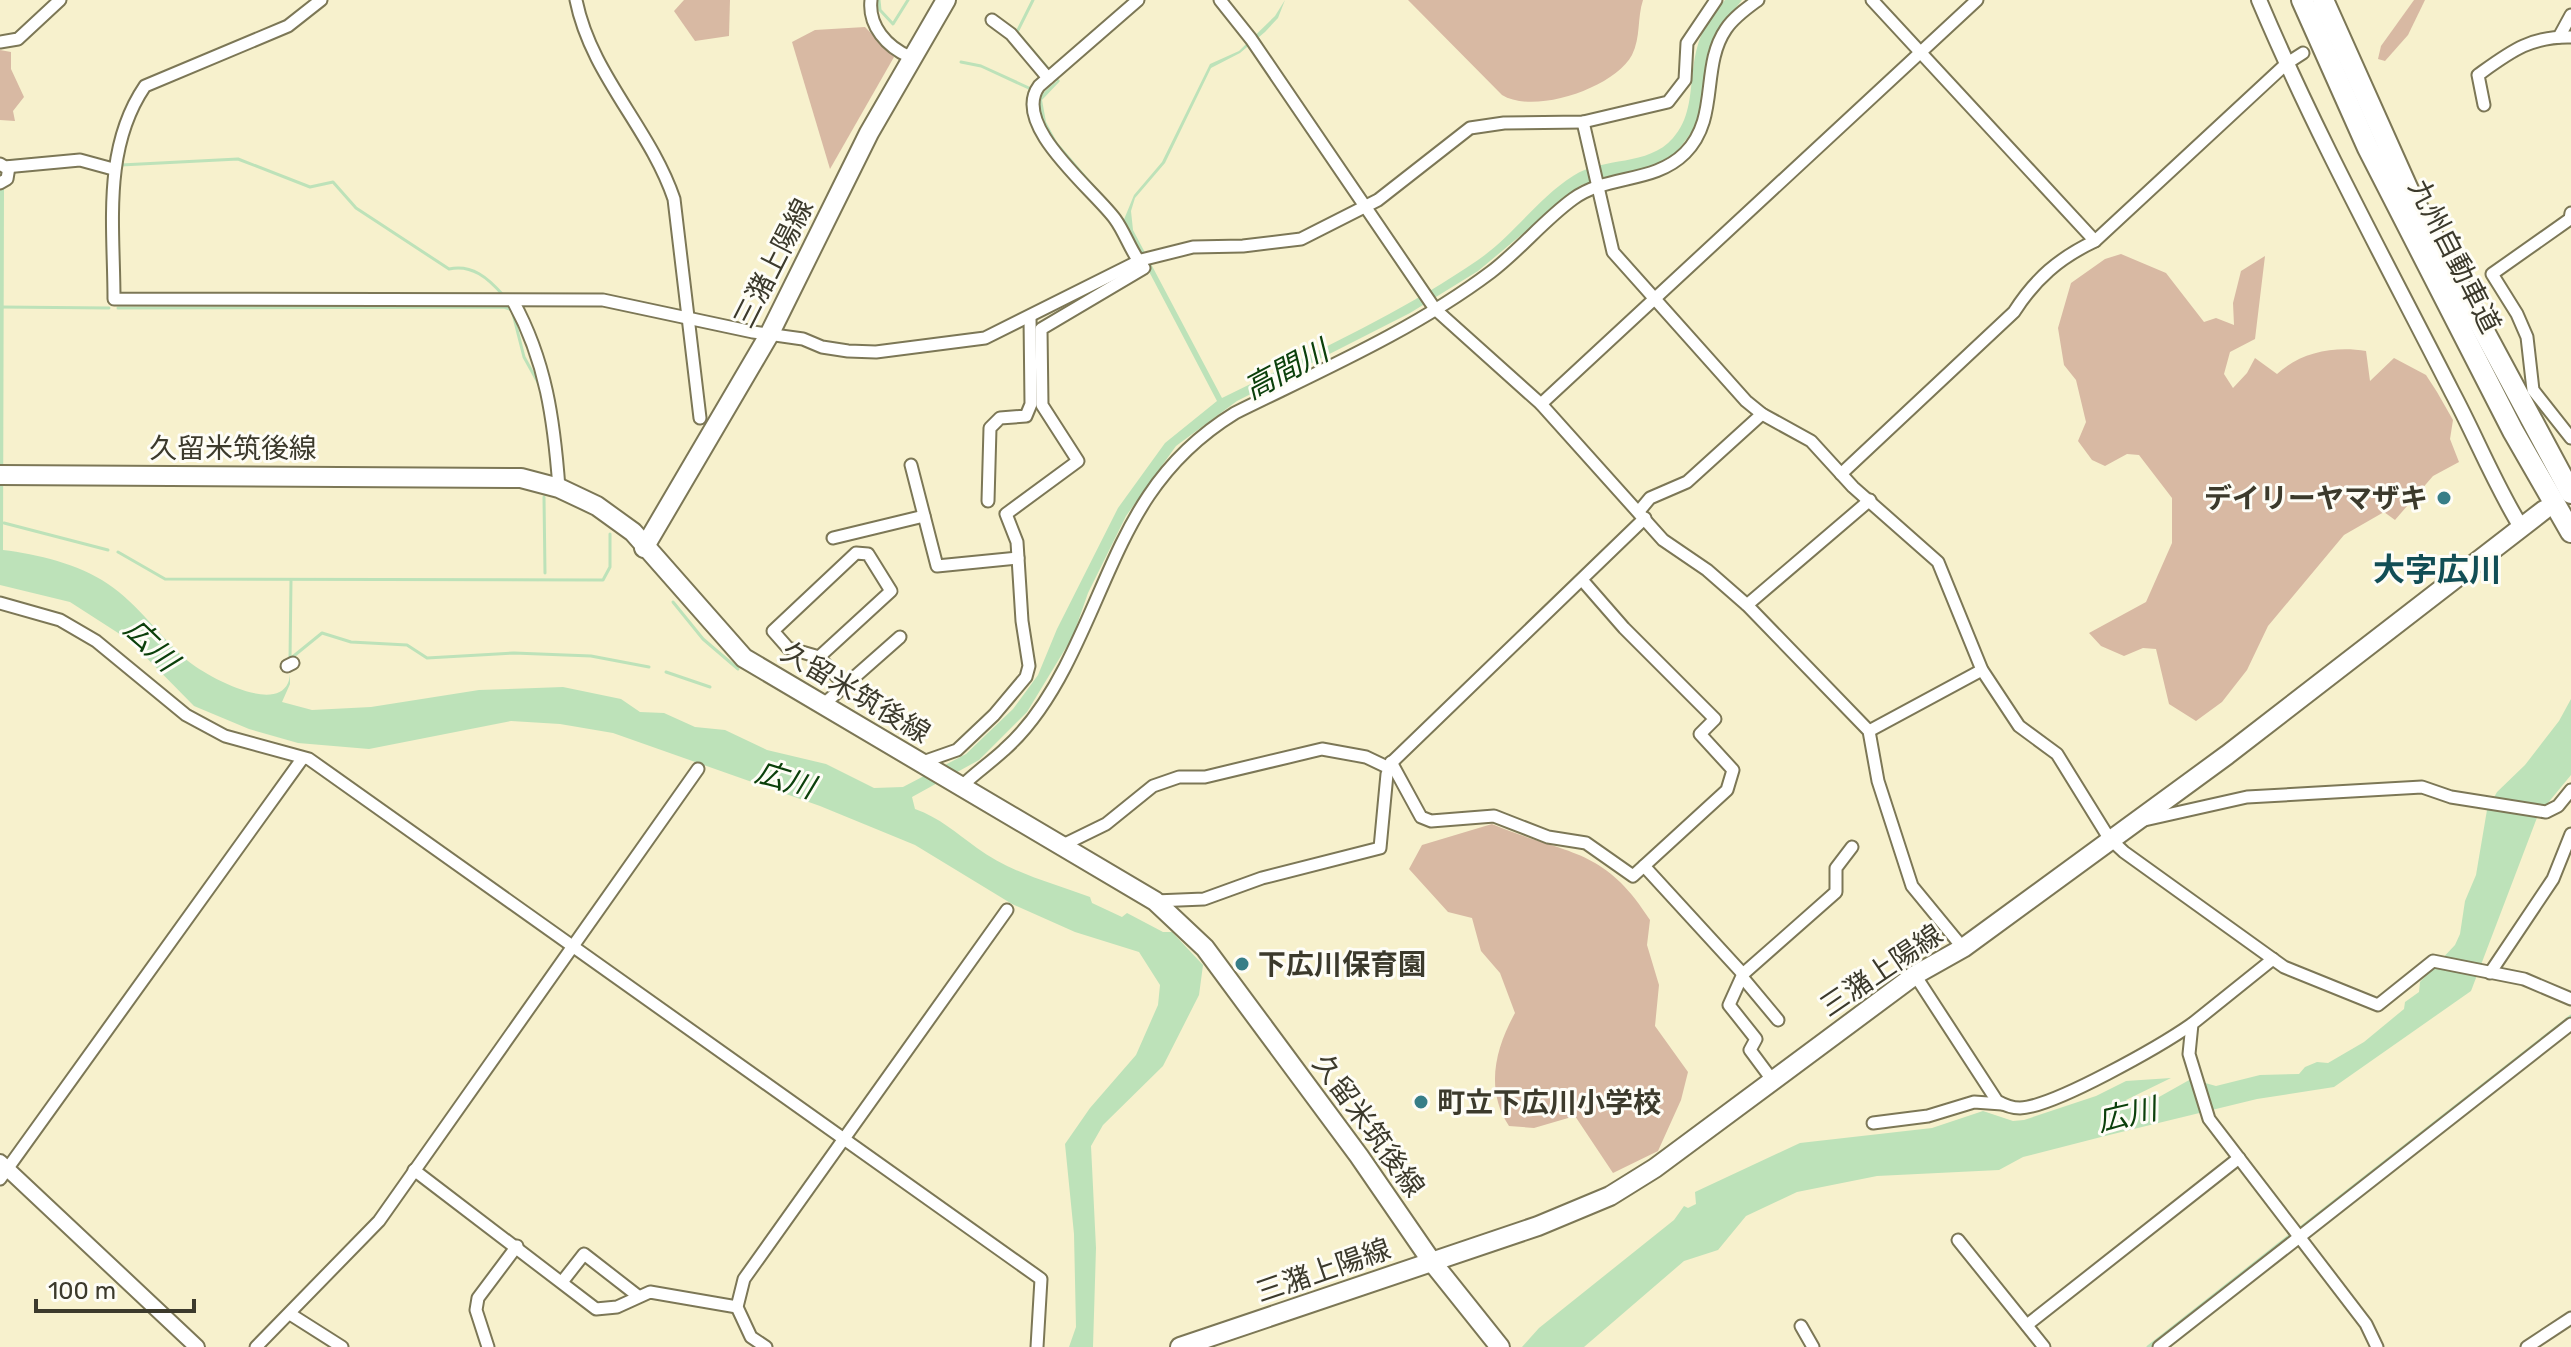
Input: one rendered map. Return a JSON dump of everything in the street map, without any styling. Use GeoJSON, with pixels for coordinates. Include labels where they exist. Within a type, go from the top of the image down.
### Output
{"type":"FeatureCollection","features":[{"type":"Feature","properties":{"kind":"highway","name":"九州自動車道"},"geometry":{"type":"LineString","coordinates":[[2302,0],[2368,148],[2513,431],[2571,532]]}},
{"type":"Feature","properties":{"kind":"highway","name":"九州自動車道"},"geometry":{"type":"LineString","coordinates":[[2323,0],[2409,192],[2571,493]]}},
{"type":"Feature","properties":{"kind":"main road","name":"三潴上陽線"},"geometry":{"type":"LineString","coordinates":[[644,548],[769,335],[910,57],[946,0]]}},
{"type":"Feature","properties":{"kind":"main road","name":"久留米筑後線"},"geometry":{"type":"LineString","coordinates":[[3,475],[521,478],[559,488],[597,506],[633,532],[735,652],[1155,901],[1205,948],[1359,1156],[1432,1262],[1500,1347]]}},
{"type":"Feature","properties":{"kind":"main road","name":"三潴上陽線"},"geometry":{"type":"LineString","coordinates":[[1180,1347],[1432,1262],[1610,1196],[1655,1168],[1915,975],[1963,948],[2109,838],[2227,755],[2544,510]]}},
{"type":"Feature","properties":{"kind":"street"},"geometry":{"type":"LineString","coordinates":[[0,42],[18,39],[60,0]]}},
{"type":"Feature","properties":{"kind":"street"},"geometry":{"type":"LineString","coordinates":[[321,0],[288,26],[145,86],[135,101],[114,165],[114,299],[603,300],[769,335],[803,339],[822,347],[848,351],[876,352],[985,338],[1143,260],[1193,247],[1301,239],[1378,200],[1470,128],[1504,123],[1583,122],[1668,102],[1685,80],[1687,43],[1716,0]]}},
{"type":"Feature","properties":{"kind":"street"},"geometry":{"type":"LineString","coordinates":[[576,0],[579,18],[602,70],[665,173],[674,199],[700,418]]}},
{"type":"Feature","properties":{"kind":"street"},"geometry":{"type":"LineString","coordinates":[[871,0],[873,24],[888,43],[910,57]]}},
{"type":"Feature","properties":{"kind":"street"},"geometry":{"type":"LineString","coordinates":[[924,766],[957,750],[994,715],[1026,677],[1029,666],[1017,542],[1006,514],[1078,461],[1042,405],[1041,329],[1144,268],[1143,260],[1116,219],[1049,145],[1037,124],[1033,94],[1138,0]]}},
{"type":"Feature","properties":{"kind":"street"},"geometry":{"type":"LineString","coordinates":[[1220,0],[1252,41],[1435,309],[1541,404],[1663,540],[1707,570],[1747,605],[1869,731],[1878,781],[1912,886],[1963,948]]}},
{"type":"Feature","properties":{"kind":"street"},"geometry":{"type":"LineString","coordinates":[[959,784],[1012,742],[1053,687],[1124,534],[1167,467],[1210,429],[1235,413],[1435,309],[1491,272],[1574,198],[1596,185],[1667,168],[1686,153],[1705,121],[1719,42],[1735,18],[1758,0]]}},
{"type":"Feature","properties":{"kind":"street"},"geometry":{"type":"LineString","coordinates":[[1872,0],[2095,241]]}},
{"type":"Feature","properties":{"kind":"street"},"geometry":{"type":"LineString","coordinates":[[1541,404],[1977,0]]}},
{"type":"Feature","properties":{"kind":"street"},"geometry":{"type":"LineString","coordinates":[[2259,0],[2286,64],[2453,393],[2496,486],[2521,527]]}},
{"type":"Feature","properties":{"kind":"street"},"geometry":{"type":"LineString","coordinates":[[2484,105],[2478,75],[2517,48],[2545,37],[2565,37],[2571,15]]}},
{"type":"Feature","properties":{"kind":"street"},"geometry":{"type":"LineString","coordinates":[[992,20],[1011,34],[1051,75]]}},
{"type":"Feature","properties":{"kind":"street"},"geometry":{"type":"LineString","coordinates":[[1841,474],[2014,312],[2031,284],[2070,253],[2095,241],[2286,64],[2303,53]]}},
{"type":"Feature","properties":{"kind":"street"},"geometry":{"type":"LineString","coordinates":[[1583,122],[1613,252],[1653,300],[1762,414],[1811,441],[1841,474],[1938,562],[1982,670],[2019,726],[2057,754],[2109,838],[2230,932],[2273,959],[2332,988],[2378,1005],[2433,961],[2545,985],[2571,999]]}},
{"type":"Feature","properties":{"kind":"street"},"geometry":{"type":"LineString","coordinates":[[2,183],[4,166],[80,160],[114,165]]}},
{"type":"Feature","properties":{"kind":"street"},"geometry":{"type":"LineString","coordinates":[[2571,213],[2570,219],[2492,274],[2527,337],[2533,390],[2571,438]]}},
{"type":"Feature","properties":{"kind":"street"},"geometry":{"type":"LineString","coordinates":[[513,301],[532,337],[542,365],[555,423],[559,488]]}},
{"type":"Feature","properties":{"kind":"street"},"geometry":{"type":"LineString","coordinates":[[988,501],[990,428],[1000,418],[1026,416],[1031,404],[1030,317]]}},
{"type":"Feature","properties":{"kind":"street"},"geometry":{"type":"LineString","coordinates":[[1155,901],[1204,899],[1262,878],[1380,848],[1389,768],[1583,581],[1642,514],[1650,498],[1687,482],[1762,414]]}},
{"type":"Feature","properties":{"kind":"street"},"geometry":{"type":"LineString","coordinates":[[911,465],[937,566],[1018,558]]}},
{"type":"Feature","properties":{"kind":"street"},"geometry":{"type":"LineString","coordinates":[[1747,605],[1870,500]]}},
{"type":"Feature","properties":{"kind":"street"},"geometry":{"type":"LineString","coordinates":[[833,538],[924,516]]}},
{"type":"Feature","properties":{"kind":"street"},"geometry":{"type":"LineString","coordinates":[[819,657],[891,591],[868,554],[856,553],[773,631],[788,648],[819,657],[845,686]]}},
{"type":"Feature","properties":{"kind":"street"},"geometry":{"type":"LineString","coordinates":[[1061,846],[1106,824],[1153,786],[1179,777],[1205,777],[1322,749],[1366,757],[1389,768],[1421,817],[1431,821],[1494,816],[1548,837],[1586,843],[1633,876],[1727,790],[1733,770],[1700,734],[1715,719],[1624,628],[1583,581]]}},
{"type":"Feature","properties":{"kind":"street"},"geometry":{"type":"LineString","coordinates":[[2,606],[60,620],[96,641],[199,722],[225,736],[309,759],[845,1137],[1041,1279],[1037,1347]]}},
{"type":"Feature","properties":{"kind":"street"},"geometry":{"type":"LineString","coordinates":[[824,704],[900,637]]}},
{"type":"Feature","properties":{"kind":"street"},"geometry":{"type":"LineString","coordinates":[[1869,731],[1982,670]]}},
{"type":"Feature","properties":{"kind":"street"},"geometry":{"type":"LineString","coordinates":[[197,1347],[2,1170],[302,759]]}},
{"type":"Feature","properties":{"kind":"street"},"geometry":{"type":"LineString","coordinates":[[256,1347],[379,1221],[698,769]]}},
{"type":"Feature","properties":{"kind":"street"},"geometry":{"type":"LineString","coordinates":[[2131,822],[2158,820],[2247,797],[2422,787],[2484,803],[2546,812],[2558,806],[2571,790]]}},
{"type":"Feature","properties":{"kind":"street"},"geometry":{"type":"LineString","coordinates":[[2488,973],[2553,879],[2571,834]]}},
{"type":"Feature","properties":{"kind":"street"},"geometry":{"type":"LineString","coordinates":[[1773,1081],[1750,1050],[1756,1039],[1729,1005],[1743,976],[1836,892],[1836,868],[1852,847]]}},
{"type":"Feature","properties":{"kind":"street"},"geometry":{"type":"LineString","coordinates":[[1644,866],[1743,976],[1778,1020]]}},
{"type":"Feature","properties":{"kind":"street"},"geometry":{"type":"LineString","coordinates":[[766,1347],[751,1337],[737,1307],[744,1279],[1007,910]]}},
{"type":"Feature","properties":{"kind":"street"},"geometry":{"type":"LineString","coordinates":[[1873,1123],[1928,1116],[1974,1102],[2023,1108],[2079,1086],[2160,1046],[2273,959]]}},
{"type":"Feature","properties":{"kind":"street"},"geometry":{"type":"LineString","coordinates":[[1915,975],[2002,1104]]}},
{"type":"Feature","properties":{"kind":"street"},"geometry":{"type":"LineString","coordinates":[[2192,1024],[2189,1054],[2208,1115],[2366,1324],[2377,1347]]}},
{"type":"Feature","properties":{"kind":"street"},"geometry":{"type":"LineString","coordinates":[[2159,1347],[2297,1234],[2571,1024]]}},
{"type":"Feature","properties":{"kind":"street"},"geometry":{"type":"LineString","coordinates":[[2027,1325],[2239,1158]]}},
{"type":"Feature","properties":{"kind":"street"},"geometry":{"type":"LineString","coordinates":[[414,1170],[596,1309],[617,1307],[650,1292],[737,1307]]}},
{"type":"Feature","properties":{"kind":"street"},"geometry":{"type":"LineString","coordinates":[[1958,1240],[2044,1347]]}},
{"type":"Feature","properties":{"kind":"street"},"geometry":{"type":"LineString","coordinates":[[488,1347],[476,1310],[478,1298],[517,1246]]}},
{"type":"Feature","properties":{"kind":"street"},"geometry":{"type":"LineString","coordinates":[[562,1282],[584,1254],[638,1296]]}},
{"type":"Feature","properties":{"kind":"street"},"geometry":{"type":"LineString","coordinates":[[290,1314],[342,1347]]}},
{"type":"Feature","properties":{"kind":"street"},"geometry":{"type":"LineString","coordinates":[[2527,1347],[2571,1318]]}},
{"type":"Feature","properties":{"kind":"street"},"geometry":{"type":"LineString","coordinates":[[1801,1326],[1813,1347]]}},
{"type":"Feature","properties":{"kind":"shaded area"},"geometry":{"type":"Polygon","coordinates":[[[684,0],[730,0],[729,36],[695,41],[674,11],[684,0]]]}},
{"type":"Feature","properties":{"kind":"shaded area"},"geometry":{"type":"Polygon","coordinates":[[[1408,0],[1643,0],[1635,48],[1623,67],[1609,78],[1572,95],[1533,102],[1502,95],[1408,0]]]}},
{"type":"Feature","properties":{"kind":"shaded area"},"geometry":{"type":"Polygon","coordinates":[[[2414,0],[2425,0],[2408,35],[2385,61],[2378,59],[2381,46],[2414,0]]]}},
{"type":"Feature","properties":{"kind":"shaded area"},"geometry":{"type":"Polygon","coordinates":[[[865,27],[894,57],[830,169],[792,42],[815,30],[865,27]]]}},
{"type":"Feature","properties":{"kind":"shaded area"},"geometry":{"type":"Polygon","coordinates":[[[0,50],[11,52],[11,69],[24,97],[13,111],[15,121],[0,120],[0,50]]]}},
{"type":"Feature","properties":{"kind":"shaded area"},"geometry":{"type":"Polygon","coordinates":[[[2121,254],[2166,273],[2204,322],[2216,318],[2234,325],[2233,303],[2241,271],[2265,256],[2255,339],[2230,352],[2224,374],[2233,388],[2247,373],[2255,358],[2277,374],[2297,360],[2318,352],[2342,349],[2366,351],[2370,381],[2394,358],[2426,375],[2453,420],[2450,439],[2459,462],[2433,476],[2395,520],[2384,512],[2344,535],[2268,626],[2247,670],[2222,702],[2196,721],[2169,704],[2156,649],[2143,648],[2124,656],[2101,646],[2089,633],[2146,602],[2172,543],[2172,498],[2139,455],[2127,454],[2105,466],[2092,460],[2078,441],[2086,422],[2076,380],[2064,365],[2058,328],[2071,283],[2105,259],[2121,254]]]}},
{"type":"Feature","properties":{"kind":"shaded area"},"geometry":{"type":"Polygon","coordinates":[[[1492,824],[1561,848],[1598,865],[1616,878],[1650,920],[1647,945],[1659,985],[1655,1026],[1688,1072],[1681,1100],[1658,1151],[1613,1173],[1575,1116],[1534,1128],[1509,1126],[1497,1098],[1495,1084],[1498,1055],[1515,1013],[1500,973],[1481,951],[1472,918],[1448,912],[1409,869],[1422,845],[1492,824]]]}},
{"type":"Feature","properties":{"kind":"water"},"geometry":{"type":"Polygon","coordinates":[[[1285,0],[1278,18],[1265,32],[1240,53],[1211,68],[1165,163],[1135,198],[1131,211],[1133,230],[1222,398],[1352,334],[1448,280],[1491,250],[1548,195],[1573,176],[1663,147],[1683,123],[1700,37],[1725,0],[1742,0],[1723,24],[1697,125],[1676,153],[1651,167],[1581,185],[1478,271],[1410,313],[1237,401],[1176,446],[1126,516],[1088,593],[1073,636],[1027,712],[979,760],[912,797],[915,809],[940,821],[1003,864],[1090,897],[1092,903],[1122,917],[1127,913],[1163,932],[1172,932],[1203,965],[1199,995],[1163,1066],[1103,1125],[1091,1146],[1096,1248],[1093,1347],[1069,1347],[1076,1327],[1074,1234],[1065,1144],[1090,1108],[1136,1055],[1158,1005],[1160,985],[1139,952],[1075,932],[1012,904],[915,845],[820,806],[613,733],[560,724],[511,721],[369,749],[298,743],[249,729],[194,706],[129,640],[70,602],[0,585],[0,171],[4,190],[3,550],[57,561],[97,577],[130,602],[188,661],[239,689],[269,695],[280,692],[288,683],[290,674],[290,684],[282,702],[312,710],[371,707],[479,690],[563,687],[621,699],[640,712],[664,713],[695,727],[725,730],[767,750],[826,764],[874,788],[903,787],[966,754],[1013,709],[1038,675],[1057,629],[1118,508],[1165,443],[1217,401],[1123,222],[1134,195],[1162,162],[1210,64],[1239,51],[1275,16],[1285,0]]]}},
{"type":"Feature","properties":{"kind":"water"},"geometry":{"type":"Polygon","coordinates":[[[1051,71],[1060,81],[1042,100],[1046,122],[1057,142],[1118,213],[1068,160],[1046,128],[1040,113],[1040,100],[1057,81],[1051,71]]]}},
{"type":"Feature","properties":{"kind":"water","name":"広川"},"geometry":{"type":"Polygon","coordinates":[[[2571,699],[2571,775],[2538,815],[2471,991],[2334,1087],[2257,1099],[2105,1136],[2023,1157],[1999,1170],[1877,1176],[1797,1192],[1746,1216],[1718,1250],[1684,1261],[1584,1347],[1522,1347],[1539,1328],[1674,1220],[1684,1206],[1688,1208],[1696,1204],[1695,1192],[1800,1143],[1932,1128],[1983,1111],[2013,1121],[2024,1120],[2096,1096],[2126,1081],[2171,1078],[2126,1100],[2132,1103],[2146,1099],[2142,1096],[2159,1097],[2191,1079],[2216,1086],[2260,1075],[2299,1074],[2305,1067],[2317,1062],[2328,1063],[2364,1042],[2404,1009],[2405,1002],[2419,992],[2420,982],[2455,945],[2460,934],[2465,901],[2476,875],[2487,810],[2497,792],[2525,765],[2559,721],[2571,699]]]}},
{"type":"Feature","properties":{"kind":"waterway"},"geometry":{"type":"LineString","coordinates":[[879,0],[880,10],[893,24],[908,0]]}},
{"type":"Feature","properties":{"kind":"waterway"},"geometry":{"type":"LineString","coordinates":[[1033,0],[1017,32],[1051,72]]}},
{"type":"Feature","properties":{"kind":"waterway"},"geometry":{"type":"LineString","coordinates":[[961,62],[981,66],[1031,89]]}},
{"type":"Feature","properties":{"kind":"waterway"},"geometry":{"type":"LineString","coordinates":[[7,161],[79,155]]}},
{"type":"Feature","properties":{"kind":"waterway"},"geometry":{"type":"LineString","coordinates":[[121,165],[238,159],[310,187],[333,182],[356,208],[449,269],[465,269],[479,274],[503,295]]}},
{"type":"Feature","properties":{"kind":"waterway"},"geometry":{"type":"LineString","coordinates":[[0,307],[109,308]]}},
{"type":"Feature","properties":{"kind":"waterway"},"geometry":{"type":"LineString","coordinates":[[118,308],[504,307],[512,310],[524,357],[540,386]]}},
{"type":"Feature","properties":{"kind":"waterway"},"geometry":{"type":"LineString","coordinates":[[544,497],[545,573]]}},
{"type":"Feature","properties":{"kind":"waterway"},"geometry":{"type":"LineString","coordinates":[[4,523],[108,550]]}},
{"type":"Feature","properties":{"kind":"waterway"},"geometry":{"type":"LineString","coordinates":[[118,552],[165,579],[603,580],[610,567],[610,534]]}},
{"type":"Feature","properties":{"kind":"waterway"},"geometry":{"type":"LineString","coordinates":[[290,660],[291,580]]}},
{"type":"Feature","properties":{"kind":"waterway"},"geometry":{"type":"LineString","coordinates":[[673,602],[703,639],[738,669]]}},
{"type":"Feature","properties":{"kind":"waterway"},"geometry":{"type":"LineString","coordinates":[[290,659],[322,633],[351,642],[407,645],[427,658],[514,653],[591,656],[649,667]]}},
{"type":"Feature","properties":{"kind":"waterway"},"geometry":{"type":"LineString","coordinates":[[666,672],[710,687]]}},
{"type":"Feature","properties":{"kind":"waterway"},"geometry":{"type":"LineString","coordinates":[[2299,1229],[2571,1016]]}},
{"type":"Feature","properties":{"kind":"waterway"},"geometry":{"type":"LineString","coordinates":[[2148,1347],[2293,1233]]}},
{"type":"Feature","properties":{"kind":"place","name":"デイリーヤマザキ"},"geometry":{"type":"Point","coordinates":[2444,498]}},
{"type":"Feature","properties":{"kind":"place","name":"下広川保育園"},"geometry":{"type":"Point","coordinates":[1242,964]}},
{"type":"Feature","properties":{"kind":"place","name":"町立下広川小学校"},"geometry":{"type":"Point","coordinates":[1421,1102]}},
{"type":"Feature","properties":{"kind":"district","name":"大字広川"},"geometry":{"type":"Point","coordinates":[2437,570]}},
{"type":"Feature","properties":{"kind":"water label","name":"高間川"},"geometry":{"type":"Point","coordinates":[1286,370]}}]}
